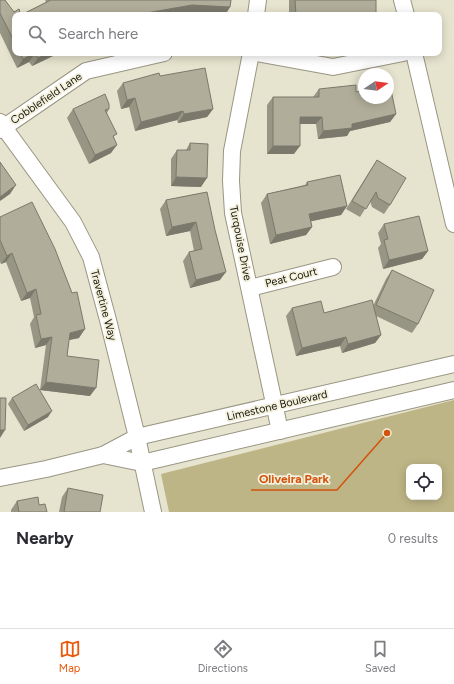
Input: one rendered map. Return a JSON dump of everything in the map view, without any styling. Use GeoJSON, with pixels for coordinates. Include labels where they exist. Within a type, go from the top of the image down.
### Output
{"type":"FeatureCollection","features":[{"type":"Feature","properties":{"kind":"street"},"geometry":{"type":"LineString","coordinates":[[256,12],[258,0]]}},
{"type":"Feature","properties":{"kind":"street"},"geometry":{"type":"LineString","coordinates":[[402,0],[405,12]]}},
{"type":"Feature","properties":{"kind":"street","name":"Cobblefield Lane"},"geometry":{"type":"LineString","coordinates":[[1,126],[86,71],[151,56]]}},
{"type":"Feature","properties":{"kind":"street","name":"Turqouise Drive"},"geometry":{"type":"LineString","coordinates":[[250,56],[232,151],[231,181],[233,213],[276,405],[280,431]]}},
{"type":"Feature","properties":{"kind":"street"},"geometry":{"type":"LineString","coordinates":[[272,56],[333,67],[388,56]]}},
{"type":"Feature","properties":{"kind":"street"},"geometry":{"type":"LineString","coordinates":[[415,56],[454,224]]}},
{"type":"Feature","properties":{"kind":"street","name":"Travertine Way"},"geometry":{"type":"LineString","coordinates":[[1,126],[73,222],[91,257],[137,437],[153,512]]}},
{"type":"Feature","properties":{"kind":"street","name":"Peat Court"},"geometry":{"type":"LineString","coordinates":[[250,288],[333,267]]}},
{"type":"Feature","properties":{"kind":"street","name":"Limestone Boulevard"},"geometry":{"type":"LineString","coordinates":[[0,478],[46,469],[103,455],[137,437],[454,364]]}},
{"type":"Feature","properties":{"kind":"street","name":"Limestone Boulevard"},"geometry":{"type":"LineString","coordinates":[[103,455],[142,463],[454,390]]}},
{"type":"Feature","properties":{"kind":"shaded area"},"geometry":{"type":"Polygon","coordinates":[[[454,400],[454,512],[169,512],[161,474],[454,400]]]}},
{"type":"Feature","properties":{"kind":"building"},"geometry":{"type":"Polygon","coordinates":[[[0,0],[5,0],[14,12],[12,12],[12,37],[0,13],[0,0]]]}},
{"type":"Feature","properties":{"kind":"building"},"geometry":{"type":"Polygon","coordinates":[[[51,0],[231,0],[230,7],[192,5],[152,12],[27,12],[51,0]]]}},
{"type":"Feature","properties":{"kind":"building"},"geometry":{"type":"Polygon","coordinates":[[[295,0],[376,0],[376,12],[296,12],[295,0]]]}},
{"type":"Feature","properties":{"kind":"building"},"geometry":{"type":"Polygon","coordinates":[[[22,56],[29,56],[23,59],[22,56]]]}},
{"type":"Feature","properties":{"kind":"building"},"geometry":{"type":"Polygon","coordinates":[[[205,68],[213,109],[184,114],[183,111],[141,122],[135,98],[127,100],[123,83],[159,73],[160,76],[205,68]]]}},
{"type":"Feature","properties":{"kind":"building"},"geometry":{"type":"Polygon","coordinates":[[[356,85],[356,92],[358,92],[358,104],[394,104],[396,114],[352,124],[352,128],[323,131],[322,117],[300,117],[300,146],[273,146],[273,97],[319,97],[319,89],[356,85]]]}},
{"type":"Feature","properties":{"kind":"building"},"geometry":{"type":"Polygon","coordinates":[[[105,94],[109,104],[109,109],[105,110],[117,134],[113,136],[117,145],[95,155],[73,109],[105,94]]]}},
{"type":"Feature","properties":{"kind":"building"},"geometry":{"type":"Polygon","coordinates":[[[190,143],[208,144],[207,178],[176,177],[177,150],[190,150],[190,143]]]}},
{"type":"Feature","properties":{"kind":"building"},"geometry":{"type":"Polygon","coordinates":[[[377,160],[406,178],[390,205],[378,198],[376,192],[366,209],[352,201],[377,160]]]}},
{"type":"Feature","properties":{"kind":"building"},"geometry":{"type":"Polygon","coordinates":[[[0,162],[16,185],[0,197],[0,162]]]}},
{"type":"Feature","properties":{"kind":"building"},"geometry":{"type":"Polygon","coordinates":[[[340,175],[347,206],[309,214],[312,227],[276,235],[267,194],[308,185],[307,182],[340,175]]]}},
{"type":"Feature","properties":{"kind":"building"},"geometry":{"type":"Polygon","coordinates":[[[207,192],[226,272],[196,280],[189,252],[202,249],[196,222],[172,227],[166,200],[207,192]]]}},
{"type":"Feature","properties":{"kind":"building"},"geometry":{"type":"Polygon","coordinates":[[[32,202],[55,249],[72,293],[77,292],[85,329],[70,333],[67,356],[99,360],[96,388],[46,382],[52,337],[41,339],[36,315],[41,314],[36,289],[27,293],[12,253],[7,256],[0,240],[0,217],[32,202]]]}},
{"type":"Feature","properties":{"kind":"building"},"geometry":{"type":"Polygon","coordinates":[[[419,216],[428,251],[389,260],[384,240],[388,239],[384,224],[419,216]]]}},
{"type":"Feature","properties":{"kind":"building"},"geometry":{"type":"Polygon","coordinates":[[[392,270],[434,290],[418,324],[376,305],[392,270]]]}},
{"type":"Feature","properties":{"kind":"building"},"geometry":{"type":"Polygon","coordinates":[[[372,300],[381,335],[348,344],[346,337],[302,348],[292,308],[321,301],[324,313],[372,300]]]}},
{"type":"Feature","properties":{"kind":"building"},"geometry":{"type":"Polygon","coordinates":[[[36,384],[52,411],[28,425],[12,398],[36,384]]]}},
{"type":"Feature","properties":{"kind":"building"},"geometry":{"type":"Polygon","coordinates":[[[0,398],[6,398],[5,430],[0,430],[0,398]]]}},
{"type":"Feature","properties":{"kind":"building"},"geometry":{"type":"Polygon","coordinates":[[[68,488],[103,495],[100,512],[64,512],[68,488]]]}},
{"type":"Feature","properties":{"kind":"building"},"geometry":{"type":"Polygon","coordinates":[[[38,497],[39,505],[45,504],[47,512],[19,512],[17,501],[38,497]]]}},
{"type":"Feature","properties":{"kind":"place","name":"Oliveira Park"},"geometry":{"type":"Point","coordinates":[387,433]}}]}
